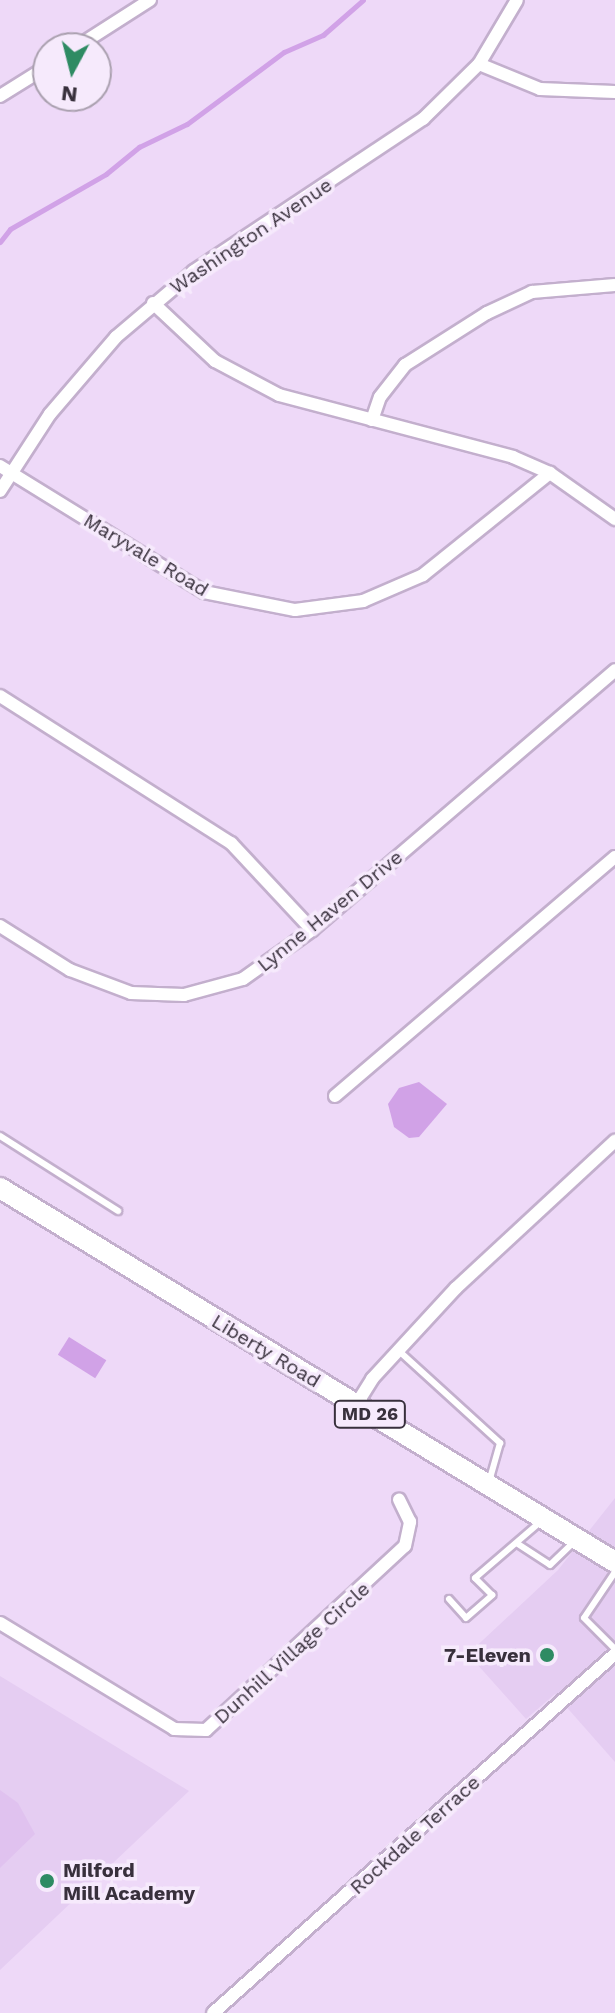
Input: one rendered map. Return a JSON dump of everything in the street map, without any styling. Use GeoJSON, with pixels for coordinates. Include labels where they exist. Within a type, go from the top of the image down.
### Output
{"type":"FeatureCollection","features":[{"type":"Feature","properties":{"kind":"main road","name":"Liberty Road"},"geometry":{"type":"LineString","coordinates":[[0,1188],[615,1562]]}},
{"type":"Feature","properties":{"kind":"street"},"geometry":{"type":"LineString","coordinates":[[100,32],[150,0]]}},
{"type":"Feature","properties":{"kind":"street","name":"Washington Avenue"},"geometry":{"type":"LineString","coordinates":[[0,491],[6,469],[87,368],[153,303],[423,119],[479,64],[517,0]]}},
{"type":"Feature","properties":{"kind":"street"},"geometry":{"type":"LineString","coordinates":[[479,64],[540,89],[615,92]]}},
{"type":"Feature","properties":{"kind":"street"},"geometry":{"type":"LineString","coordinates":[[0,96],[32,76]]}},
{"type":"Feature","properties":{"kind":"street"},"geometry":{"type":"LineString","coordinates":[[372,420],[380,397],[398,372],[487,313],[532,292],[615,285]]}},
{"type":"Feature","properties":{"kind":"street"},"geometry":{"type":"LineString","coordinates":[[153,303],[184,337],[245,379],[318,409],[478,445],[550,473],[615,519]]}},
{"type":"Feature","properties":{"kind":"street","name":"Maryvale Road"},"geometry":{"type":"LineString","coordinates":[[6,469],[204,592],[295,610],[363,601],[423,575],[550,473]]}},
{"type":"Feature","properties":{"kind":"street","name":"Lynne Haven Drive"},"geometry":{"type":"LineString","coordinates":[[0,926],[100,985],[159,996],[215,989],[243,979],[312,930],[615,670]]}},
{"type":"Feature","properties":{"kind":"street"},"geometry":{"type":"LineString","coordinates":[[0,696],[231,843],[312,930]]}},
{"type":"Feature","properties":{"kind":"street"},"geometry":{"type":"LineString","coordinates":[[335,1096],[615,857]]}},
{"type":"Feature","properties":{"kind":"street"},"geometry":{"type":"LineString","coordinates":[[356,1405],[399,1351],[477,1268],[615,1141]]}},
{"type":"Feature","properties":{"kind":"street","name":"Dunhill Village Circle"},"geometry":{"type":"LineString","coordinates":[[0,1623],[174,1729],[206,1730],[398,1554],[410,1534],[410,1522],[399,1499]]}},
{"type":"Feature","properties":{"kind":"street","name":"Rockdale Terrace"},"geometry":{"type":"LineString","coordinates":[[213,2013],[615,1652]]}},
{"type":"Feature","properties":{"kind":"lane"},"geometry":{"type":"LineString","coordinates":[[0,1136],[118,1211]]}},
{"type":"Feature","properties":{"kind":"lane"},"geometry":{"type":"LineString","coordinates":[[399,1351],[500,1443],[488,1485]]}},
{"type":"Feature","properties":{"kind":"lane"},"geometry":{"type":"LineString","coordinates":[[449,1599],[466,1618],[492,1595],[475,1578],[543,1520]]}},
{"type":"Feature","properties":{"kind":"lane"},"geometry":{"type":"LineString","coordinates":[[518,1544],[550,1565],[577,1539]]}},
{"type":"Feature","properties":{"kind":"lane"},"geometry":{"type":"LineString","coordinates":[[615,1572],[584,1618],[615,1652]]}},
{"type":"Feature","properties":{"kind":"shaded area"},"geometry":{"type":"Polygon","coordinates":[[[419,1082],[447,1104],[419,1137],[409,1138],[394,1127],[388,1104],[399,1088],[419,1082]]]}},
{"type":"Feature","properties":{"kind":"shaded area"},"geometry":{"type":"Polygon","coordinates":[[[69,1337],[106,1360],[95,1378],[58,1355],[69,1337]]]}},
{"type":"Feature","properties":{"kind":"shaded area"},"geometry":{"type":"Polygon","coordinates":[[[615,1498],[615,1762],[555,1694],[526,1719],[468,1654],[558,1570],[615,1498]]]}},
{"type":"Feature","properties":{"kind":"shaded area","name":"Milford Mill Academy"},"geometry":{"type":"Polygon","coordinates":[[[0,1676],[189,1791],[0,1970],[0,1676]]]}},
{"type":"Feature","properties":{"kind":"shaded area"},"geometry":{"type":"Polygon","coordinates":[[[0,1790],[18,1803],[35,1834],[0,1868],[0,1790]]]}},
{"type":"Feature","properties":{"kind":"waterway"},"geometry":{"type":"LineString","coordinates":[[0,242],[10,229],[106,174],[139,147],[187,124],[284,52],[323,35],[363,0]]}},
{"type":"Feature","properties":{"kind":"place","name":"7-Eleven"},"geometry":{"type":"Point","coordinates":[547,1655]}},
{"type":"Feature","properties":{"kind":"place","name":"Milford Mill Academy"},"geometry":{"type":"Point","coordinates":[47,1881]}}]}
